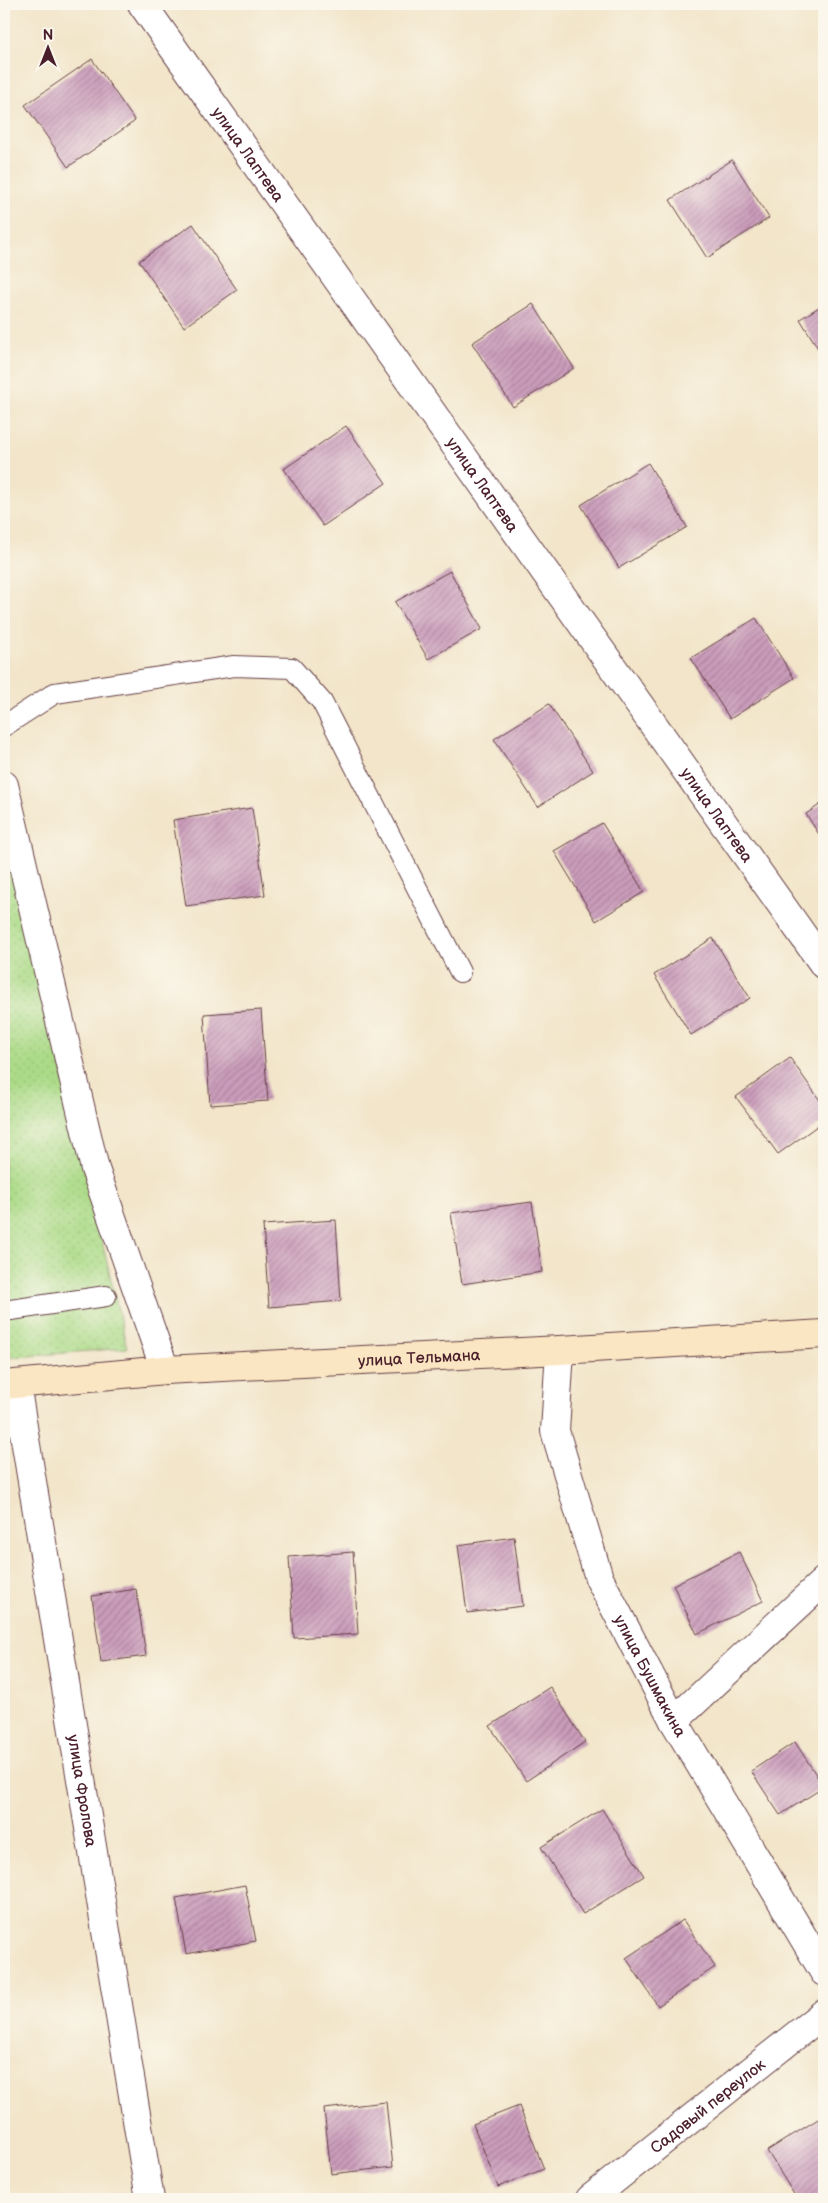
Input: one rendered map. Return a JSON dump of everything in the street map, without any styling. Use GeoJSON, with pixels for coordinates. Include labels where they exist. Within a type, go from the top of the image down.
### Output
{"type":"FeatureCollection","features":[{"type":"Feature","properties":{"kind":"street","name":"улица Лаптева"},"geometry":{"type":"LineString","coordinates":[[142,4],[824,965]]}},
{"type":"Feature","properties":{"kind":"street"},"geometry":{"type":"LineString","coordinates":[[4,786],[95,1170],[165,1370]]}},
{"type":"Feature","properties":{"kind":"street","name":"улица Тельмана"},"geometry":{"type":"LineString","coordinates":[[10,1384],[165,1370],[560,1350],[824,1334]]}},
{"type":"Feature","properties":{"kind":"street","name":"улица Бушмакина"},"geometry":{"type":"LineString","coordinates":[[560,1350],[555,1431],[600,1578],[674,1721],[824,1972]]}},
{"type":"Feature","properties":{"kind":"street","name":"улица Фролова"},"geometry":{"type":"LineString","coordinates":[[10,1384],[150,2199]]}},
{"type":"Feature","properties":{"kind":"street"},"geometry":{"type":"LineString","coordinates":[[674,1721],[824,1581]]}},
{"type":"Feature","properties":{"kind":"street","name":"Садовый переулок"},"geometry":{"type":"LineString","coordinates":[[590,2199],[824,2013]]}},
{"type":"Feature","properties":{"kind":"lane"},"geometry":{"type":"LineString","coordinates":[[4,726],[55,693],[234,666],[292,668],[322,702],[460,972]]}},
{"type":"Feature","properties":{"kind":"lane"},"geometry":{"type":"LineString","coordinates":[[4,1311],[106,1296]]}},
{"type":"Feature","properties":{"kind":"green space"},"geometry":{"type":"Polygon","coordinates":[[[4,833],[22,900],[127,1348],[4,1358],[4,833]]]}},
{"type":"Feature","properties":{"kind":"building"},"geometry":{"type":"Polygon","coordinates":[[[92,59],[135,121],[68,167],[25,105],[92,59]]]}},
{"type":"Feature","properties":{"kind":"building"},"geometry":{"type":"Polygon","coordinates":[[[732,160],[769,218],[707,258],[670,200],[732,160]]]}},
{"type":"Feature","properties":{"kind":"building"},"geometry":{"type":"Polygon","coordinates":[[[193,224],[237,290],[184,327],[139,261],[193,224]]]}},
{"type":"Feature","properties":{"kind":"building"},"geometry":{"type":"Polygon","coordinates":[[[533,304],[574,368],[513,407],[472,343],[533,304]]]}},
{"type":"Feature","properties":{"kind":"building"},"geometry":{"type":"Polygon","coordinates":[[[824,304],[824,358],[800,319],[824,304]]]}},
{"type":"Feature","properties":{"kind":"building"},"geometry":{"type":"Polygon","coordinates":[[[346,426],[386,483],[323,526],[284,469],[346,426]]]}},
{"type":"Feature","properties":{"kind":"building"},"geometry":{"type":"Polygon","coordinates":[[[648,463],[687,527],[619,568],[581,505],[648,463]]]}},
{"type":"Feature","properties":{"kind":"building"},"geometry":{"type":"Polygon","coordinates":[[[450,571],[482,629],[428,659],[395,602],[450,571]]]}},
{"type":"Feature","properties":{"kind":"building"},"geometry":{"type":"Polygon","coordinates":[[[756,618],[794,678],[730,719],[691,658],[756,618]]]}},
{"type":"Feature","properties":{"kind":"building"},"geometry":{"type":"Polygon","coordinates":[[[549,704],[593,771],[538,807],[494,739],[549,704]]]}},
{"type":"Feature","properties":{"kind":"building"},"geometry":{"type":"Polygon","coordinates":[[[824,802],[824,842],[806,814],[824,802]]]}},
{"type":"Feature","properties":{"kind":"building"},"geometry":{"type":"Polygon","coordinates":[[[252,808],[265,895],[186,906],[173,820],[252,808]]]}},
{"type":"Feature","properties":{"kind":"building"},"geometry":{"type":"Polygon","coordinates":[[[602,823],[644,892],[596,921],[554,851],[602,823]]]}},
{"type":"Feature","properties":{"kind":"building"},"geometry":{"type":"Polygon","coordinates":[[[713,938],[750,998],[691,1035],[654,975],[713,938]]]}},
{"type":"Feature","properties":{"kind":"building"},"geometry":{"type":"Polygon","coordinates":[[[261,1010],[268,1101],[210,1105],[204,1014],[261,1010]]]}},
{"type":"Feature","properties":{"kind":"building"},"geometry":{"type":"Polygon","coordinates":[[[790,1058],[824,1106],[824,1121],[778,1154],[736,1097],[790,1058]]]}},
{"type":"Feature","properties":{"kind":"building"},"geometry":{"type":"Polygon","coordinates":[[[532,1202],[542,1272],[462,1284],[451,1213],[532,1202]]]}},
{"type":"Feature","properties":{"kind":"building"},"geometry":{"type":"Polygon","coordinates":[[[336,1220],[341,1301],[269,1307],[263,1225],[336,1220]]]}},
{"type":"Feature","properties":{"kind":"building"},"geometry":{"type":"Polygon","coordinates":[[[514,1537],[523,1606],[467,1613],[458,1545],[514,1537]]]}},
{"type":"Feature","properties":{"kind":"building"},"geometry":{"type":"Polygon","coordinates":[[[353,1552],[358,1634],[294,1638],[289,1557],[353,1552]]]}},
{"type":"Feature","properties":{"kind":"building"},"geometry":{"type":"Polygon","coordinates":[[[739,1552],[763,1601],[697,1634],[673,1585],[739,1552]]]}},
{"type":"Feature","properties":{"kind":"building"},"geometry":{"type":"Polygon","coordinates":[[[136,1589],[146,1656],[101,1662],[92,1596],[136,1589]]]}},
{"type":"Feature","properties":{"kind":"building"},"geometry":{"type":"Polygon","coordinates":[[[550,1687],[585,1742],[526,1781],[490,1726],[550,1687]]]}},
{"type":"Feature","properties":{"kind":"building"},"geometry":{"type":"Polygon","coordinates":[[[795,1742],[824,1787],[780,1815],[751,1771],[795,1742]]]}},
{"type":"Feature","properties":{"kind":"building"},"geometry":{"type":"Polygon","coordinates":[[[602,1809],[644,1876],[583,1914],[541,1847],[602,1809]]]}},
{"type":"Feature","properties":{"kind":"building"},"geometry":{"type":"Polygon","coordinates":[[[245,1885],[256,1941],[186,1954],[176,1898],[245,1885]]]}},
{"type":"Feature","properties":{"kind":"building"},"geometry":{"type":"Polygon","coordinates":[[[683,1920],[715,1967],[658,2006],[626,1958],[683,1920]]]}},
{"type":"Feature","properties":{"kind":"building"},"geometry":{"type":"Polygon","coordinates":[[[386,2102],[393,2167],[331,2174],[324,2109],[386,2102]]]}},
{"type":"Feature","properties":{"kind":"building"},"geometry":{"type":"Polygon","coordinates":[[[519,2106],[544,2169],[498,2187],[473,2124],[519,2106]]]}},
{"type":"Feature","properties":{"kind":"building"},"geometry":{"type":"Polygon","coordinates":[[[823,2116],[824,2199],[797,2199],[767,2151],[823,2116]]]}}]}
